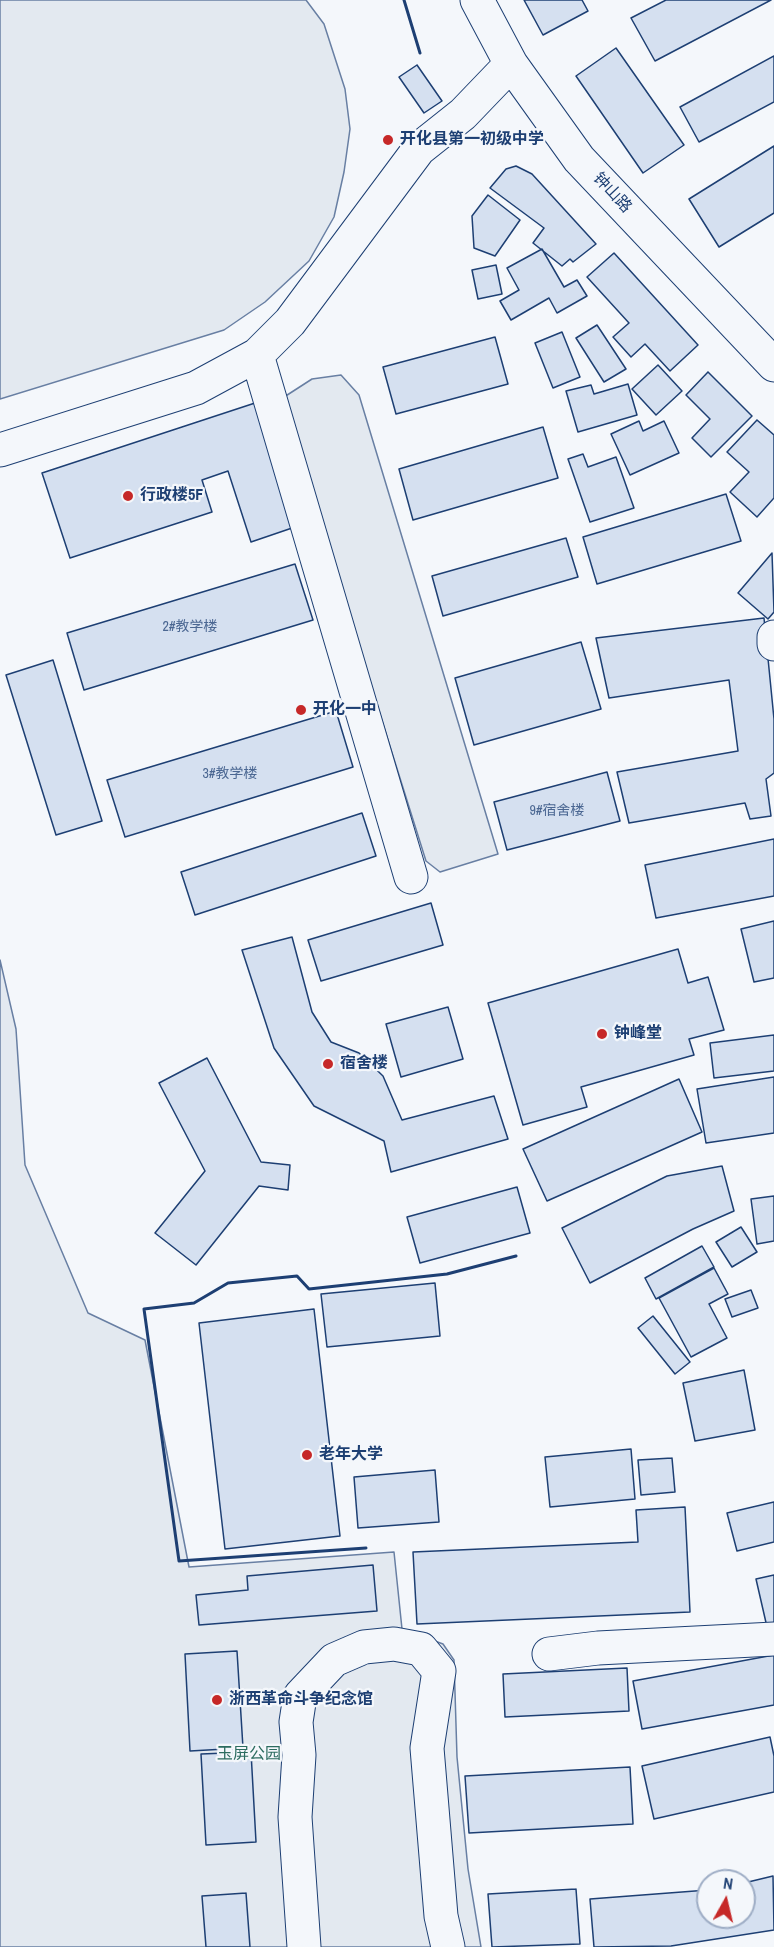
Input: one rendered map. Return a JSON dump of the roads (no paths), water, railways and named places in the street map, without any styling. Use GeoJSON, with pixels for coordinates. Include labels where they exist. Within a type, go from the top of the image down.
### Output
{"type":"FeatureCollection","features":[{"type":"Feature","properties":{"kind":"street","name":"钟山路"},"geometry":{"type":"LineString","coordinates":[[477,0],[511,64],[579,159],[774,365]]}},
{"type":"Feature","properties":{"kind":"street"},"geometry":{"type":"LineString","coordinates":[[0,450],[196,388],[257,355],[290,322],[419,149],[463,114],[511,64]]}},
{"type":"Feature","properties":{"kind":"street"},"geometry":{"type":"LineString","coordinates":[[257,355],[411,877]]}},
{"type":"Feature","properties":{"kind":"street"},"geometry":{"type":"LineString","coordinates":[[774,637],[774,644]]}},
{"type":"Feature","properties":{"kind":"street"},"geometry":{"type":"LineString","coordinates":[[549,1654],[598,1648],[774,1640]]}},
{"type":"Feature","properties":{"kind":"street"},"geometry":{"type":"LineString","coordinates":[[304,1947],[295,1817],[299,1755],[296,1722],[300,1696],[334,1660],[364,1647],[394,1644],[421,1649],[439,1671],[427,1748],[441,1916],[448,1947]]}},
{"type":"Feature","properties":{"kind":"place","name":"开化县第一初级中学"},"geometry":{"type":"Point","coordinates":[388,140]}},
{"type":"Feature","properties":{"kind":"place","name":"行政楼5F"},"geometry":{"type":"Point","coordinates":[128,496]}},
{"type":"Feature","properties":{"kind":"place","name":"开化一中"},"geometry":{"type":"Point","coordinates":[301,710]}},
{"type":"Feature","properties":{"kind":"place","name":"钟峰堂"},"geometry":{"type":"Point","coordinates":[602,1034]}},
{"type":"Feature","properties":{"kind":"place","name":"宿舍楼"},"geometry":{"type":"Point","coordinates":[328,1064]}},
{"type":"Feature","properties":{"kind":"place","name":"老年大学"},"geometry":{"type":"Point","coordinates":[307,1455]}},
{"type":"Feature","properties":{"kind":"place","name":"浙西革命斗争纪念馆"},"geometry":{"type":"Point","coordinates":[217,1700]}},
{"type":"Feature","properties":{"kind":"park label","name":"玉屏公园"},"geometry":{"type":"Point","coordinates":[249,1755]}}]}
